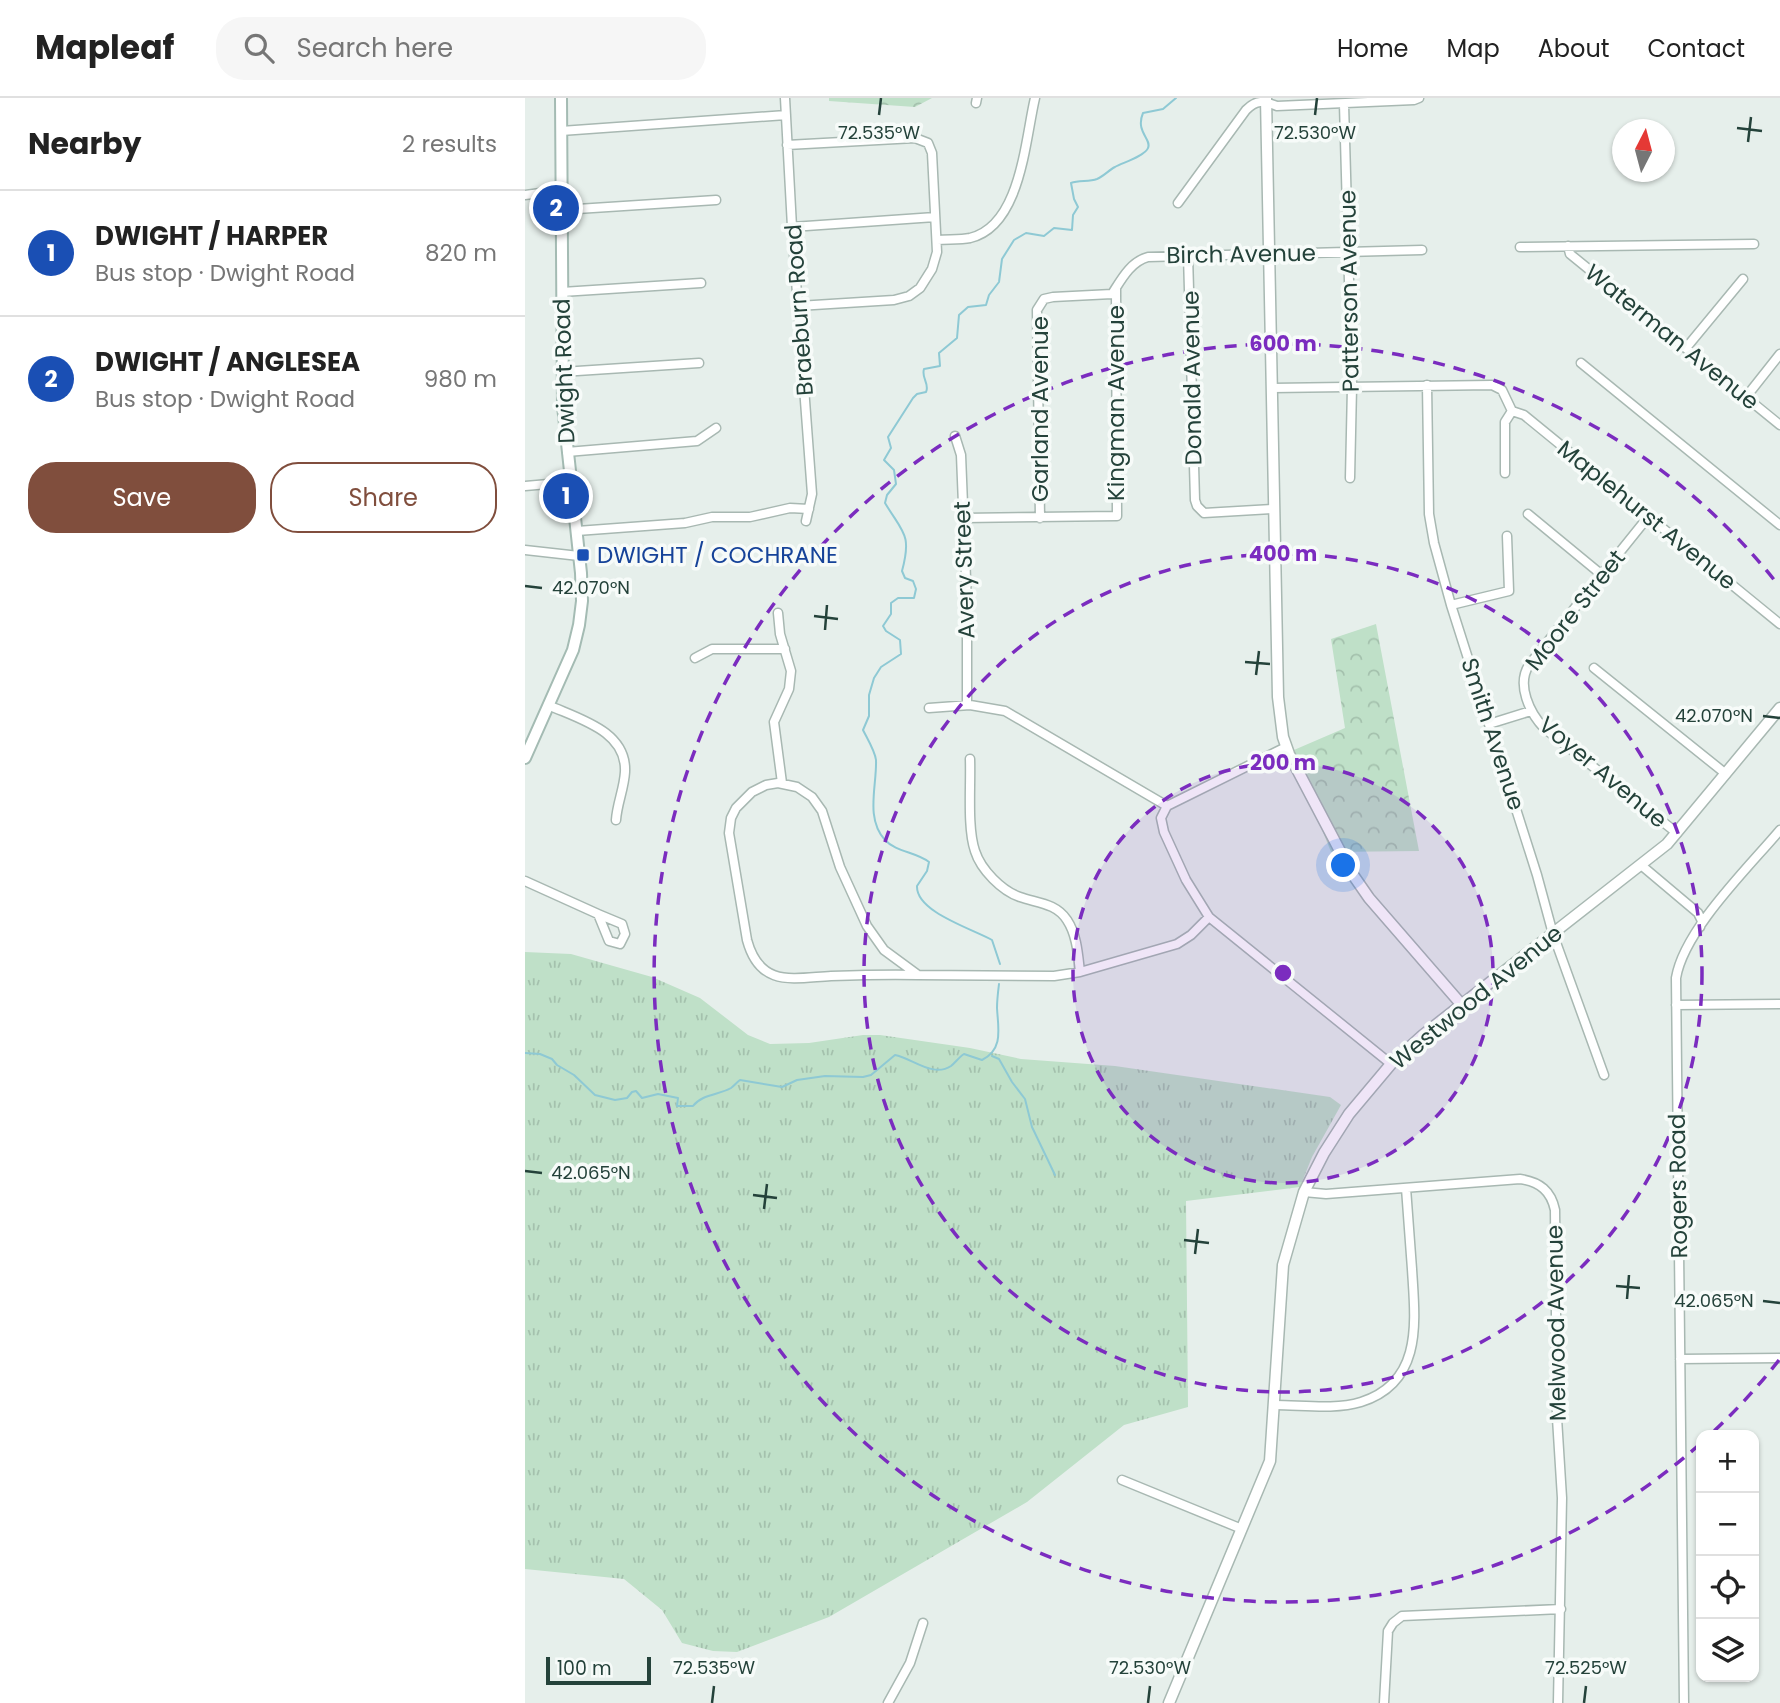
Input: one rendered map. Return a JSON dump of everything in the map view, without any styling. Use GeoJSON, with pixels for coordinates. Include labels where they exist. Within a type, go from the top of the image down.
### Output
{"type":"FeatureCollection","features":[{"type":"Feature","properties":{"kind":"main road","name":"Dwight Road"},"geometry":{"type":"LineString","coordinates":[[525,758],[566,668],[578,631],[582,595],[567,452],[562,372],[561,98]]}},
{"type":"Feature","properties":{"kind":"street","name":"Braeburn Road"},"geometry":{"type":"LineString","coordinates":[[785,98],[812,494],[806,521]]}},
{"type":"Feature","properties":{"kind":"street"},"geometry":{"type":"LineString","coordinates":[[937,240],[969,238],[979,234],[988,229],[1005,211],[1017,182],[1035,98]]}},
{"type":"Feature","properties":{"kind":"street"},"geometry":{"type":"LineString","coordinates":[[1178,203],[1246,110],[1255,102],[1266,99],[1277,106],[1419,98]]}},
{"type":"Feature","properties":{"kind":"street"},"geometry":{"type":"LineString","coordinates":[[1266,99],[1278,697],[1286,747],[1324,823],[1362,888],[1461,1004]]}},
{"type":"Feature","properties":{"kind":"street","name":"Patterson Avenue"},"geometry":{"type":"LineString","coordinates":[[1344,104],[1352,387],[1350,478]]}},
{"type":"Feature","properties":{"kind":"street"},"geometry":{"type":"LineString","coordinates":[[561,131],[786,116]]}},
{"type":"Feature","properties":{"kind":"street"},"geometry":{"type":"LineString","coordinates":[[787,145],[915,138],[929,144],[932,153],[936,258],[920,288],[909,296],[894,300],[798,306]]}},
{"type":"Feature","properties":{"kind":"street"},"geometry":{"type":"LineString","coordinates":[[525,195],[562,190]]}},
{"type":"Feature","properties":{"kind":"street"},"geometry":{"type":"LineString","coordinates":[[562,210],[716,200]]}},
{"type":"Feature","properties":{"kind":"street"},"geometry":{"type":"LineString","coordinates":[[792,227],[935,217]]}},
{"type":"Feature","properties":{"kind":"street"},"geometry":{"type":"LineString","coordinates":[[1520,247],[1754,244]]}},
{"type":"Feature","properties":{"kind":"street","name":"Waterman Avenue"},"geometry":{"type":"LineString","coordinates":[[1568,246],[1570,254],[1780,425]]}},
{"type":"Feature","properties":{"kind":"street","name":"Birch Avenue"},"geometry":{"type":"LineString","coordinates":[[1116,289],[1130,268],[1144,258],[1422,250]]}},
{"type":"Feature","properties":{"kind":"street","name":"Donald Avenue"},"geometry":{"type":"LineString","coordinates":[[1188,255],[1197,506],[1204,513],[1273,509]]}},
{"type":"Feature","properties":{"kind":"street"},"geometry":{"type":"LineString","coordinates":[[1686,348],[1743,279]]}},
{"type":"Feature","properties":{"kind":"street"},"geometry":{"type":"LineString","coordinates":[[562,292],[701,283]]}},
{"type":"Feature","properties":{"kind":"street","name":"Garland Avenue"},"geometry":{"type":"LineString","coordinates":[[1040,518],[1037,310],[1042,301],[1053,297],[1109,296],[1116,289]]}},
{"type":"Feature","properties":{"kind":"street","name":"Kingman Avenue"},"geometry":{"type":"LineString","coordinates":[[1040,518],[1117,516],[1116,289]]}},
{"type":"Feature","properties":{"kind":"street"},"geometry":{"type":"LineString","coordinates":[[1746,397],[1780,354]]}},
{"type":"Feature","properties":{"kind":"street"},"geometry":{"type":"LineString","coordinates":[[562,372],[699,363]]}},
{"type":"Feature","properties":{"kind":"street"},"geometry":{"type":"LineString","coordinates":[[1581,363],[1780,524]]}},
{"type":"Feature","properties":{"kind":"street"},"geometry":{"type":"LineString","coordinates":[[1272,388],[1427,385]]}},
{"type":"Feature","properties":{"kind":"street","name":"Maplehurst Avenue"},"geometry":{"type":"LineString","coordinates":[[1427,385],[1496,386],[1504,392],[1512,411],[1524,415],[1780,624]]}},
{"type":"Feature","properties":{"kind":"street","name":"Smith Avenue"},"geometry":{"type":"LineString","coordinates":[[1427,385],[1429,514],[1434,543],[1553,934],[1604,1075]]}},
{"type":"Feature","properties":{"kind":"street"},"geometry":{"type":"LineString","coordinates":[[1505,473],[1505,422],[1512,411]]}},
{"type":"Feature","properties":{"kind":"street"},"geometry":{"type":"LineString","coordinates":[[567,452],[697,440],[716,428]]}},
{"type":"Feature","properties":{"kind":"street","name":"Avery Street"},"geometry":{"type":"LineString","coordinates":[[955,436],[961,455],[967,604],[967,705]]}},
{"type":"Feature","properties":{"kind":"street"},"geometry":{"type":"LineString","coordinates":[[525,486],[571,482]]}},
{"type":"Feature","properties":{"kind":"street"},"geometry":{"type":"LineString","coordinates":[[577,531],[685,523],[712,517],[750,517],[790,508],[809,509]]}},
{"type":"Feature","properties":{"kind":"street"},"geometry":{"type":"LineString","coordinates":[[1528,514],[1602,575]]}},
{"type":"Feature","properties":{"kind":"street","name":"Moore Street"},"geometry":{"type":"LineString","coordinates":[[1531,711],[1524,683],[1526,669],[1649,517]]}},
{"type":"Feature","properties":{"kind":"street"},"geometry":{"type":"LineString","coordinates":[[963,518],[1040,518]]}},
{"type":"Feature","properties":{"kind":"street"},"geometry":{"type":"LineString","coordinates":[[1451,605],[1509,591],[1507,536]]}},
{"type":"Feature","properties":{"kind":"street"},"geometry":{"type":"LineString","coordinates":[[525,550],[579,556]]}},
{"type":"Feature","properties":{"kind":"street"},"geometry":{"type":"LineString","coordinates":[[778,612],[779,630],[791,667],[791,679],[773,726],[782,783]]}},
{"type":"Feature","properties":{"kind":"street"},"geometry":{"type":"LineString","coordinates":[[695,658],[712,649],[785,649]]}},
{"type":"Feature","properties":{"kind":"street"},"geometry":{"type":"LineString","coordinates":[[1594,668],[1726,775]]}},
{"type":"Feature","properties":{"kind":"street"},"geometry":{"type":"LineString","coordinates":[[548,705],[604,731],[618,746],[624,757],[625,772],[617,802],[616,820]]}},
{"type":"Feature","properties":{"kind":"street"},"geometry":{"type":"LineString","coordinates":[[929,708],[967,705],[998,708],[1016,716],[1167,806]]}},
{"type":"Feature","properties":{"kind":"street","name":"Westwood Avenue"},"geometry":{"type":"LineString","coordinates":[[1170,1703],[1270,1461],[1283,1265],[1304,1192],[1344,1121],[1391,1064],[1461,1004],[1641,865],[1677,833],[1780,708]]}},
{"type":"Feature","properties":{"kind":"street","name":"Voyer Avenue"},"geometry":{"type":"LineString","coordinates":[[1489,724],[1531,711],[1553,736],[1677,833]]}},
{"type":"Feature","properties":{"kind":"street"},"geometry":{"type":"LineString","coordinates":[[1286,747],[1167,806],[1161,818],[1164,832],[1187,880],[1209,917],[1391,1064]]}},
{"type":"Feature","properties":{"kind":"street"},"geometry":{"type":"LineString","coordinates":[[970,759],[974,849],[981,863],[994,879],[1012,894],[1048,904],[1064,915],[1074,934],[1080,972]]}},
{"type":"Feature","properties":{"kind":"street"},"geometry":{"type":"LineString","coordinates":[[918,975],[884,950],[867,926],[840,867],[818,805],[805,790],[782,783],[766,785],[751,792],[736,808],[729,833],[744,928],[754,958],[768,972],[792,980],[827,976],[1054,976],[1080,972],[1177,944],[1191,936],[1209,917]]}},
{"type":"Feature","properties":{"kind":"street","name":"Rogers Road"},"geometry":{"type":"LineString","coordinates":[[1684,1703],[1676,978],[1680,962],[1700,927],[1780,830]]}},
{"type":"Feature","properties":{"kind":"street"},"geometry":{"type":"LineString","coordinates":[[1641,865],[1698,913],[1702,921],[1700,927]]}},
{"type":"Feature","properties":{"kind":"street"},"geometry":{"type":"LineString","coordinates":[[525,881],[598,914]]}},
{"type":"Feature","properties":{"kind":"street"},"geometry":{"type":"LineString","coordinates":[[1676,1005],[1780,1004]]}},
{"type":"Feature","properties":{"kind":"street","name":"Melwood Avenue"},"geometry":{"type":"LineString","coordinates":[[1304,1192],[1326,1194],[1520,1180],[1539,1184],[1551,1196],[1555,1210],[1557,1418],[1562,1498],[1558,1703]]}},
{"type":"Feature","properties":{"kind":"street"},"geometry":{"type":"LineString","coordinates":[[1275,1405],[1340,1405],[1363,1401],[1384,1391],[1402,1372],[1412,1348],[1416,1324],[1406,1188]]}},
{"type":"Feature","properties":{"kind":"street"},"geometry":{"type":"LineString","coordinates":[[1680,1359],[1780,1358]]}},
{"type":"Feature","properties":{"kind":"street"},"geometry":{"type":"LineString","coordinates":[[1122,1480],[1242,1529]]}},
{"type":"Feature","properties":{"kind":"street"},"geometry":{"type":"LineString","coordinates":[[1384,1703],[1388,1631],[1402,1616],[1560,1609]]}},
{"type":"Feature","properties":{"kind":"street"},"geometry":{"type":"LineString","coordinates":[[888,1703],[910,1663],[922,1623]]}},
{"type":"Feature","properties":{"kind":"green space"},"geometry":{"type":"Polygon","coordinates":[[[829,98],[932,98],[915,107],[829,101],[829,98]]]}},
{"type":"Feature","properties":{"kind":"green space"},"geometry":{"type":"Polygon","coordinates":[[[1376,624],[1419,851],[1331,852],[1308,795],[1280,756],[1345,728],[1331,639],[1376,624]]]}},
{"type":"Feature","properties":{"kind":"green space"},"geometry":{"type":"Polygon","coordinates":[[[525,952],[571,954],[652,977],[700,998],[748,1035],[770,1044],[809,1043],[880,1035],[970,1048],[1021,1059],[1115,1066],[1330,1097],[1341,1105],[1312,1157],[1300,1187],[1186,1201],[1188,1407],[1124,1425],[1027,1502],[829,1617],[737,1652],[713,1651],[682,1643],[662,1610],[624,1579],[525,1569],[525,952]]]}},
{"type":"Feature","properties":{"kind":"waterway"},"geometry":{"type":"LineString","coordinates":[[1000,964],[992,940],[947,919],[926,904],[919,895],[917,886],[927,871],[929,862],[890,844],[875,822],[873,802],[876,760],[863,730],[869,716],[869,695],[874,678],[881,667],[901,654],[900,640],[883,626],[891,614],[891,603],[898,598],[914,598],[916,589],[913,581],[905,578],[902,571],[906,549],[904,534],[885,503],[887,495],[896,484],[894,470],[884,460],[891,448],[888,437],[913,398],[926,392],[924,369],[940,366],[939,353],[957,338],[959,315],[968,307],[986,305],[989,295],[999,282],[1002,259],[1014,240],[1026,233],[1044,236],[1054,228],[1072,230],[1073,215],[1078,207],[1071,183],[1097,179],[1143,154],[1149,145],[1141,125],[1143,113],[1163,109],[1176,98]]}},
{"type":"Feature","properties":{"kind":"waterway"},"geometry":{"type":"LineString","coordinates":[[525,1053],[540,1054],[552,1059],[595,1095],[615,1100],[627,1098],[636,1091],[642,1098],[658,1094],[678,1098],[677,1106],[693,1106],[701,1099],[731,1088],[740,1080],[782,1087],[797,1080],[825,1076],[863,1077],[871,1075],[895,1055],[937,1070],[951,1066],[964,1054],[982,1060],[997,1044],[999,984]]}},
{"type":"Feature","properties":{"kind":"waterway"},"geometry":{"type":"LineString","coordinates":[[992,1056],[999,1059],[1025,1099],[1032,1127],[1055,1175]]}},
{"type":"Feature","properties":{"kind":"place","name":"DWIGHT / ANGLESEA"},"geometry":{"type":"Point","coordinates":[556,208]}},
{"type":"Feature","properties":{"kind":"place","name":"DWIGHT / HARPER"},"geometry":{"type":"Point","coordinates":[566,496]}},
{"type":"Feature","properties":{"kind":"place","name":"DWIGHT / COCHRANE"},"geometry":{"type":"Point","coordinates":[583,555]}}]}
